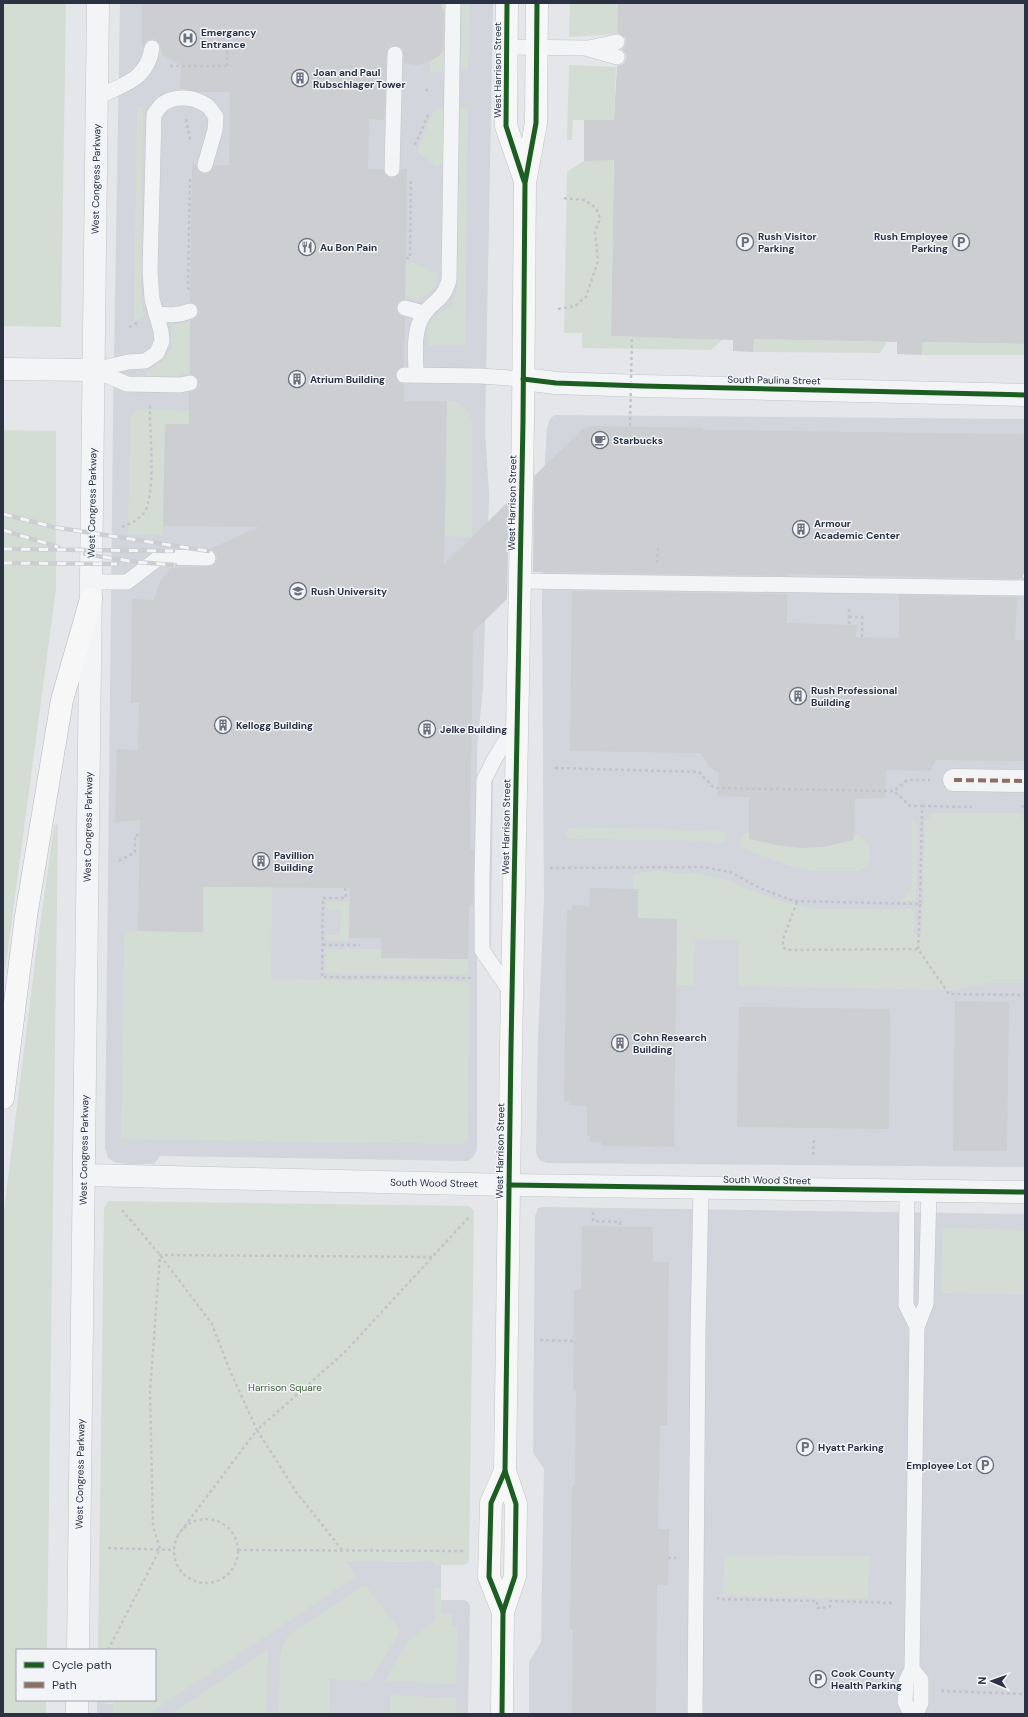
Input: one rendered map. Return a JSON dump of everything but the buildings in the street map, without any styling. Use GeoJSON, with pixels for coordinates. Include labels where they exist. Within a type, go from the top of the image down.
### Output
{"type":"FeatureCollection","features":[{"type":"Feature","properties":{"kind":"main road","name":"West Harrison Street"},"geometry":{"type":"LineString","coordinates":[[507,3],[506,126],[525,183]]}},
{"type":"Feature","properties":{"kind":"main road","name":"West Harrison Street"},"geometry":{"type":"LineString","coordinates":[[502,1714],[503,1612],[489,1577],[491,1503],[505,1472],[525,183],[536,123],[537,3]]}},
{"type":"Feature","properties":{"kind":"main road"},"geometry":{"type":"LineString","coordinates":[[3,1098],[26,916],[62,700],[91,590]]}},
{"type":"Feature","properties":{"kind":"street","name":"West Congress Parkway"},"geometry":{"type":"LineString","coordinates":[[78,1649],[98,3]]}},
{"type":"Feature","properties":{"kind":"street"},"geometry":{"type":"LineString","coordinates":[[3,369],[94,370]]}},
{"type":"Feature","properties":{"kind":"street","name":"South Paulina Street"},"geometry":{"type":"LineString","coordinates":[[523,379],[556,383],[642,386],[1025,395]]}},
{"type":"Feature","properties":{"kind":"street"},"geometry":{"type":"LineString","coordinates":[[954,780],[1025,781]]}},
{"type":"Feature","properties":{"kind":"street","name":"South Wood Street"},"geometry":{"type":"LineString","coordinates":[[84,1176],[509,1185],[1025,1192]]}},
{"type":"Feature","properties":{"kind":"street"},"geometry":{"type":"LineString","coordinates":[[77,1701],[77,1714]]}},
{"type":"Feature","properties":{"kind":"lane"},"geometry":{"type":"LineString","coordinates":[[454,3],[448,280],[443,296],[424,313],[419,324],[410,375],[480,376],[523,379]]}},
{"type":"Feature","properties":{"kind":"lane"},"geometry":{"type":"LineString","coordinates":[[506,47],[585,48],[617,42]]}},
{"type":"Feature","properties":{"kind":"lane"},"geometry":{"type":"LineString","coordinates":[[585,48],[617,57]]}},
{"type":"Feature","properties":{"kind":"lane"},"geometry":{"type":"LineString","coordinates":[[97,97],[131,81],[142,73],[151,54]]}},
{"type":"Feature","properties":{"kind":"lane"},"geometry":{"type":"LineString","coordinates":[[392,169],[395,54]]}},
{"type":"Feature","properties":{"kind":"lane"},"geometry":{"type":"LineString","coordinates":[[94,370],[128,362],[145,361],[157,353],[162,341],[161,331],[152,299],[150,271],[154,114],[163,103],[176,98],[186,98],[207,105],[216,116],[215,130],[205,165]]}},
{"type":"Feature","properties":{"kind":"lane"},"geometry":{"type":"LineString","coordinates":[[405,308],[424,313]]}},
{"type":"Feature","properties":{"kind":"lane"},"geometry":{"type":"LineString","coordinates":[[156,314],[171,316],[182,315],[190,311]]}},
{"type":"Feature","properties":{"kind":"lane"},"geometry":{"type":"LineString","coordinates":[[94,370],[127,384],[180,385],[190,383]]}},
{"type":"Feature","properties":{"kind":"lane"},"geometry":{"type":"LineString","coordinates":[[91,590],[127,582],[160,557],[208,558]]}},
{"type":"Feature","properties":{"kind":"lane"},"geometry":{"type":"LineString","coordinates":[[520,581],[1025,588]]}},
{"type":"Feature","properties":{"kind":"lane"},"geometry":{"type":"LineString","coordinates":[[512,994],[482,950],[484,780],[517,722]]}},
{"type":"Feature","properties":{"kind":"lane"},"geometry":{"type":"LineString","coordinates":[[695,1714],[698,1332],[701,1188]]}},
{"type":"Feature","properties":{"kind":"lane"},"geometry":{"type":"LineString","coordinates":[[907,1190],[906,1305],[917,1328]]}},
{"type":"Feature","properties":{"kind":"lane"},"geometry":{"type":"LineString","coordinates":[[911,1714],[905,1702],[906,1682],[912,1669],[917,1328],[926,1304],[929,1191]]}},
{"type":"Feature","properties":{"kind":"lane"},"geometry":{"type":"LineString","coordinates":[[912,1669],[921,1680],[921,1702],[916,1714]]}},
{"type":"Feature","properties":{"kind":"path"},"geometry":{"type":"LineString","coordinates":[[227,66],[228,44]]}},
{"type":"Feature","properties":{"kind":"path"},"geometry":{"type":"LineString","coordinates":[[151,54],[170,66],[231,66]]}},
{"type":"Feature","properties":{"kind":"path"},"geometry":{"type":"LineString","coordinates":[[414,147],[430,110]]}},
{"type":"Feature","properties":{"kind":"path"},"geometry":{"type":"LineString","coordinates":[[186,118],[190,141]]}},
{"type":"Feature","properties":{"kind":"path"},"geometry":{"type":"LineString","coordinates":[[190,172],[188,288],[191,291]]}},
{"type":"Feature","properties":{"kind":"path"},"geometry":{"type":"LineString","coordinates":[[406,258],[410,258],[411,178]]}},
{"type":"Feature","properties":{"kind":"path"},"geometry":{"type":"LineString","coordinates":[[558,309],[575,306],[586,297],[598,261],[596,232],[600,218],[596,208],[585,200],[561,198]]}},
{"type":"Feature","properties":{"kind":"path"},"geometry":{"type":"LineString","coordinates":[[630,426],[632,337]]}},
{"type":"Feature","properties":{"kind":"path"},"geometry":{"type":"LineString","coordinates":[[122,527],[145,513],[149,497],[152,475],[150,403]]}},
{"type":"Feature","properties":{"kind":"path"},"geometry":{"type":"LineString","coordinates":[[849,617],[862,617],[862,637]]}},
{"type":"Feature","properties":{"kind":"path"},"geometry":{"type":"LineString","coordinates":[[556,768],[699,772],[714,788],[894,791],[907,780],[954,780]]}},
{"type":"Feature","properties":{"kind":"path"},"geometry":{"type":"LineString","coordinates":[[894,791],[910,806],[922,806],[918,949],[949,994],[1025,995]]}},
{"type":"Feature","properties":{"kind":"path"},"geometry":{"type":"LineString","coordinates":[[119,861],[135,852],[136,835],[139,835]]}},
{"type":"Feature","properties":{"kind":"path"},"geometry":{"type":"LineString","coordinates":[[550,868],[703,867],[730,872],[762,889],[798,902],[920,904]]}},
{"type":"Feature","properties":{"kind":"path"},"geometry":{"type":"LineString","coordinates":[[346,888],[346,898],[323,898],[322,977],[474,978]]}},
{"type":"Feature","properties":{"kind":"path"},"geometry":{"type":"LineString","coordinates":[[798,902],[783,939],[783,947],[787,950],[918,949]]}},
{"type":"Feature","properties":{"kind":"path"},"geometry":{"type":"LineString","coordinates":[[323,945],[360,946]]}},
{"type":"Feature","properties":{"kind":"path"},"geometry":{"type":"LineString","coordinates":[[813,1155],[814,1137]]}},
{"type":"Feature","properties":{"kind":"path"},"geometry":{"type":"LineString","coordinates":[[122,1210],[160,1255],[212,1324],[230,1372],[257,1430],[296,1493],[342,1550]]}},
{"type":"Feature","properties":{"kind":"path"},"geometry":{"type":"LineString","coordinates":[[593,1212],[593,1221],[620,1222],[620,1226]]}},
{"type":"Feature","properties":{"kind":"path"},"geometry":{"type":"LineString","coordinates":[[178,1535],[257,1430],[345,1352],[469,1217]]}},
{"type":"Feature","properties":{"kind":"path"},"geometry":{"type":"LineString","coordinates":[[160,1255],[433,1257]]}},
{"type":"Feature","properties":{"kind":"path"},"geometry":{"type":"LineString","coordinates":[[109,1649],[160,1550],[153,1526],[150,1392],[160,1255]]}},
{"type":"Feature","properties":{"kind":"path"},"geometry":{"type":"LineString","coordinates":[[540,1340],[573,1341]]}},
{"type":"Feature","properties":{"kind":"path"},"geometry":{"type":"LineString","coordinates":[[203,1519],[214,1520],[224,1524],[237,1540],[237,1561],[232,1570],[225,1577],[216,1582],[206,1584],[196,1582],[187,1577],[179,1569],[175,1560],[174,1550],[178,1535],[184,1527],[193,1521],[203,1519]]}},
{"type":"Feature","properties":{"kind":"path"},"geometry":{"type":"LineString","coordinates":[[108,1548],[174,1550]]}},
{"type":"Feature","properties":{"kind":"path"},"geometry":{"type":"LineString","coordinates":[[238,1550],[465,1551]]}},
{"type":"Feature","properties":{"kind":"path"},"geometry":{"type":"LineString","coordinates":[[668,1558],[697,1558]]}},
{"type":"Feature","properties":{"kind":"path"},"geometry":{"type":"LineString","coordinates":[[712,1594],[718,1594],[718,1599],[817,1601],[817,1608],[830,1607],[830,1602],[898,1603]]}},
{"type":"Feature","properties":{"kind":"path"},"geometry":{"type":"LineString","coordinates":[[934,1691],[1025,1694]]}},
{"type":"Feature","properties":{"kind":"shaded area","name":"Rush University"},"geometry":{"type":"Polygon","coordinates":[[[120,3],[493,3],[485,431],[489,494],[483,688],[477,747],[477,779],[493,779],[491,947],[477,947],[477,1150],[473,1157],[467,1161],[160,1156],[154,1164],[126,1164],[114,1162],[108,1158],[105,1148],[113,418],[120,3]]]}},
{"type":"Feature","properties":{"kind":"shaded area"},"geometry":{"type":"Polygon","coordinates":[[[555,415],[1025,419],[1025,1167],[547,1163],[538,1158],[536,1152],[538,1039],[544,899],[542,608],[543,492],[547,428],[550,419],[555,415]]]}},
{"type":"Feature","properties":{"kind":"shaded area"},"geometry":{"type":"Polygon","coordinates":[[[538,1208],[1025,1214],[1025,1714],[529,1714],[529,1662],[541,1642],[544,1469],[533,1453],[535,1216],[538,1208]]]}},
{"type":"Feature","properties":{"kind":"shaded area"},"geometry":{"type":"Polygon","coordinates":[[[345,1561],[434,1562],[435,1565],[441,1565],[441,1600],[464,1600],[468,1602],[470,1606],[468,1714],[97,1714],[97,1703],[112,1704],[156,1701],[156,1699],[345,1561]]]}},
{"type":"Feature","properties":{"kind":"green space"},"geometry":{"type":"Polygon","coordinates":[[[3,3],[66,3],[61,327],[3,326],[3,3]]]}},
{"type":"Feature","properties":{"kind":"green space"},"geometry":{"type":"Polygon","coordinates":[[[431,3],[446,3],[445,72],[430,72],[431,3]]]}},
{"type":"Feature","properties":{"kind":"green space"},"geometry":{"type":"Polygon","coordinates":[[[462,3],[470,3],[468,71],[461,71],[462,3]]]}},
{"type":"Feature","properties":{"kind":"green space"},"geometry":{"type":"Polygon","coordinates":[[[570,3],[618,3],[617,34],[569,37],[570,3]]]}},
{"type":"Feature","properties":{"kind":"green space"},"geometry":{"type":"Polygon","coordinates":[[[569,65],[616,67],[614,120],[573,120],[572,140],[567,140],[569,65]]]}},
{"type":"Feature","properties":{"kind":"green space"},"geometry":{"type":"Polygon","coordinates":[[[137,107],[143,107],[141,297],[144,317],[134,321],[137,107]]]}},
{"type":"Feature","properties":{"kind":"green space"},"geometry":{"type":"Polygon","coordinates":[[[435,108],[445,108],[444,163],[436,166],[418,153],[418,149],[435,108]]]}},
{"type":"Feature","properties":{"kind":"green space"},"geometry":{"type":"Polygon","coordinates":[[[460,108],[468,108],[465,346],[429,346],[426,331],[431,320],[447,308],[453,301],[457,289],[460,108]]]}},
{"type":"Feature","properties":{"kind":"green space"},"geometry":{"type":"Polygon","coordinates":[[[614,147],[611,336],[723,339],[711,350],[582,348],[582,333],[564,333],[567,172],[584,161],[614,147]]]}},
{"type":"Feature","properties":{"kind":"green space"},"geometry":{"type":"Polygon","coordinates":[[[398,263],[414,263],[436,273],[437,283],[433,290],[418,300],[401,292],[398,263]]]}},
{"type":"Feature","properties":{"kind":"green space"},"geometry":{"type":"Polygon","coordinates":[[[190,320],[189,372],[179,376],[146,376],[145,374],[168,355],[172,346],[172,326],[190,320]]]}},
{"type":"Feature","properties":{"kind":"green space"},"geometry":{"type":"Polygon","coordinates":[[[754,339],[887,342],[880,353],[753,352],[754,339]]]}},
{"type":"Feature","properties":{"kind":"green space"},"geometry":{"type":"Polygon","coordinates":[[[922,342],[1025,344],[1025,355],[922,355],[922,342]]]}},
{"type":"Feature","properties":{"kind":"green space"},"geometry":{"type":"Polygon","coordinates":[[[447,401],[457,403],[464,407],[469,414],[472,423],[472,537],[445,536],[447,401]]]}},
{"type":"Feature","properties":{"kind":"green space"},"geometry":{"type":"Polygon","coordinates":[[[139,410],[189,411],[189,424],[165,424],[163,535],[128,534],[130,420],[134,412],[139,410]]]}},
{"type":"Feature","properties":{"kind":"green space"},"geometry":{"type":"Polygon","coordinates":[[[3,430],[56,431],[56,589],[3,986],[3,430]]]}},
{"type":"Feature","properties":{"kind":"green space"},"geometry":{"type":"Polygon","coordinates":[[[930,813],[1020,813],[1025,822],[1025,983],[990,983],[953,990],[738,986],[738,940],[695,939],[694,985],[676,985],[677,919],[638,918],[638,889],[633,889],[633,877],[636,874],[652,871],[697,874],[723,879],[778,900],[810,909],[915,909],[914,934],[922,935],[925,821],[929,821],[930,813]]]}},
{"type":"Feature","properties":{"kind":"green space"},"geometry":{"type":"Polygon","coordinates":[[[912,818],[917,825],[916,901],[900,901],[910,891],[912,884],[912,818]]]}},
{"type":"Feature","properties":{"kind":"green space"},"geometry":{"type":"Polygon","coordinates":[[[58,824],[47,1649],[16,1649],[16,1701],[46,1701],[46,1714],[3,1714],[3,1218],[36,954],[54,826],[58,824]]]}},
{"type":"Feature","properties":{"kind":"green space"},"geometry":{"type":"Polygon","coordinates":[[[569,828],[717,831],[724,832],[726,837],[724,841],[719,843],[680,840],[570,839],[567,837],[566,833],[569,828]]]}},
{"type":"Feature","properties":{"kind":"green space"},"geometry":{"type":"Polygon","coordinates":[[[749,832],[859,835],[870,848],[870,858],[867,866],[857,871],[814,871],[787,865],[742,848],[740,845],[740,840],[744,834],[749,832]]]}},
{"type":"Feature","properties":{"kind":"green space"},"geometry":{"type":"Polygon","coordinates":[[[203,887],[272,887],[271,979],[469,982],[468,1139],[463,1144],[121,1139],[124,931],[203,932],[203,887]]]}},
{"type":"Feature","properties":{"kind":"green space"},"geometry":{"type":"Polygon","coordinates":[[[327,902],[349,902],[348,941],[326,940],[326,935],[340,935],[341,910],[326,909],[327,902]]]}},
{"type":"Feature","properties":{"kind":"green space"},"geometry":{"type":"Polygon","coordinates":[[[326,949],[381,949],[381,958],[468,959],[467,975],[325,973],[326,949]]]}},
{"type":"Feature","properties":{"kind":"green space","name":"Harrison Square"},"geometry":{"type":"Polygon","coordinates":[[[109,1201],[468,1206],[474,1210],[469,1562],[464,1565],[435,1565],[434,1562],[345,1561],[356,1576],[149,1714],[113,1714],[113,1703],[97,1703],[97,1701],[156,1701],[156,1649],[98,1649],[104,1209],[109,1201]]]}},
{"type":"Feature","properties":{"kind":"green space"},"geometry":{"type":"Polygon","coordinates":[[[943,1228],[1025,1230],[1025,1294],[943,1293],[941,1286],[943,1228]]]}},
{"type":"Feature","properties":{"kind":"green space"},"geometry":{"type":"Polygon","coordinates":[[[724,1555],[869,1556],[868,1599],[723,1596],[724,1555]]]}},
{"type":"Feature","properties":{"kind":"green space"},"geometry":{"type":"Polygon","coordinates":[[[365,1585],[400,1631],[370,1681],[330,1679],[329,1714],[279,1714],[280,1659],[284,1643],[290,1634],[365,1585]]]}},
{"type":"Feature","properties":{"kind":"green space"},"geometry":{"type":"Polygon","coordinates":[[[435,1588],[441,1588],[441,1613],[452,1615],[452,1626],[457,1627],[456,1684],[385,1681],[408,1640],[435,1621],[435,1588]]]}},
{"type":"Feature","properties":{"kind":"green space"},"geometry":{"type":"Polygon","coordinates":[[[268,1649],[266,1714],[172,1714],[268,1649]]]}},
{"type":"Feature","properties":{"kind":"green space"},"geometry":{"type":"Polygon","coordinates":[[[390,1695],[456,1698],[456,1714],[390,1714],[390,1695]]]}},
{"type":"Feature","properties":{"kind":"railway"},"geometry":{"type":"LineString","coordinates":[[3,514],[53,527],[208,551]]}},
{"type":"Feature","properties":{"kind":"railway"},"geometry":{"type":"LineString","coordinates":[[3,530],[58,547]]}},
{"type":"Feature","properties":{"kind":"railway"},"geometry":{"type":"LineString","coordinates":[[3,549],[173,551]]}},
{"type":"Feature","properties":{"kind":"railway"},"geometry":{"type":"LineString","coordinates":[[85,554],[136,562],[175,565]]}},
{"type":"Feature","properties":{"kind":"railway"},"geometry":{"type":"LineString","coordinates":[[3,563],[117,564]]}},
{"type":"Feature","properties":{"kind":"marked path"},"geometry":{"type":"LineString","coordinates":[[954,780],[1025,781]]}},
{"type":"Feature","properties":{"kind":"cycle path"},"geometry":{"type":"LineString","coordinates":[[507,3],[506,126],[524,181]]}},
{"type":"Feature","properties":{"kind":"cycle path"},"geometry":{"type":"LineString","coordinates":[[502,1714],[503,1612],[515,1576],[516,1504],[505,1471],[511,1047],[523,422],[525,183],[536,123],[537,3]]}},
{"type":"Feature","properties":{"kind":"cycle path"},"geometry":{"type":"LineString","coordinates":[[523,379],[556,383],[642,386],[1025,395]]}},
{"type":"Feature","properties":{"kind":"cycle path"},"geometry":{"type":"LineString","coordinates":[[509,1185],[1025,1192]]}},
{"type":"Feature","properties":{"kind":"cycle path"},"geometry":{"type":"LineString","coordinates":[[503,1612],[489,1577],[491,1503],[505,1471]]}},
{"type":"Feature","properties":{"kind":"place","name":"Emergancy Entrance"},"geometry":{"type":"Point","coordinates":[188,38]}},
{"type":"Feature","properties":{"kind":"place","name":"Joan and Paul Rubschlager Tower"},"geometry":{"type":"Point","coordinates":[300,78]}},
{"type":"Feature","properties":{"kind":"place","name":"Rush Visitor Parking"},"geometry":{"type":"Point","coordinates":[745,242]}},
{"type":"Feature","properties":{"kind":"place","name":"Rush Employee Parking"},"geometry":{"type":"Point","coordinates":[961,242]}},
{"type":"Feature","properties":{"kind":"place","name":"Au Bon Pain"},"geometry":{"type":"Point","coordinates":[307,247]}},
{"type":"Feature","properties":{"kind":"place","name":"Atrium Building"},"geometry":{"type":"Point","coordinates":[297,379]}},
{"type":"Feature","properties":{"kind":"place","name":"Starbucks"},"geometry":{"type":"Point","coordinates":[600,440]}},
{"type":"Feature","properties":{"kind":"place","name":"Armour Academic Center"},"geometry":{"type":"Point","coordinates":[801,529]}},
{"type":"Feature","properties":{"kind":"place","name":"Rush University"},"geometry":{"type":"Point","coordinates":[298,591]}},
{"type":"Feature","properties":{"kind":"place","name":"Rush Professional Building"},"geometry":{"type":"Point","coordinates":[798,696]}},
{"type":"Feature","properties":{"kind":"place","name":"Kellogg Building"},"geometry":{"type":"Point","coordinates":[223,725]}},
{"type":"Feature","properties":{"kind":"place","name":"Jelke Building"},"geometry":{"type":"Point","coordinates":[427,729]}},
{"type":"Feature","properties":{"kind":"place","name":"Pavillion Building"},"geometry":{"type":"Point","coordinates":[261,861]}},
{"type":"Feature","properties":{"kind":"place","name":"Cohn Research Building"},"geometry":{"type":"Point","coordinates":[620,1043]}},
{"type":"Feature","properties":{"kind":"place","name":"Hyatt Parking"},"geometry":{"type":"Point","coordinates":[805,1447]}},
{"type":"Feature","properties":{"kind":"place","name":"Employee Lot"},"geometry":{"type":"Point","coordinates":[985,1465]}},
{"type":"Feature","properties":{"kind":"place","name":"Cook County Health Parking"},"geometry":{"type":"Point","coordinates":[818,1679]}}]}
